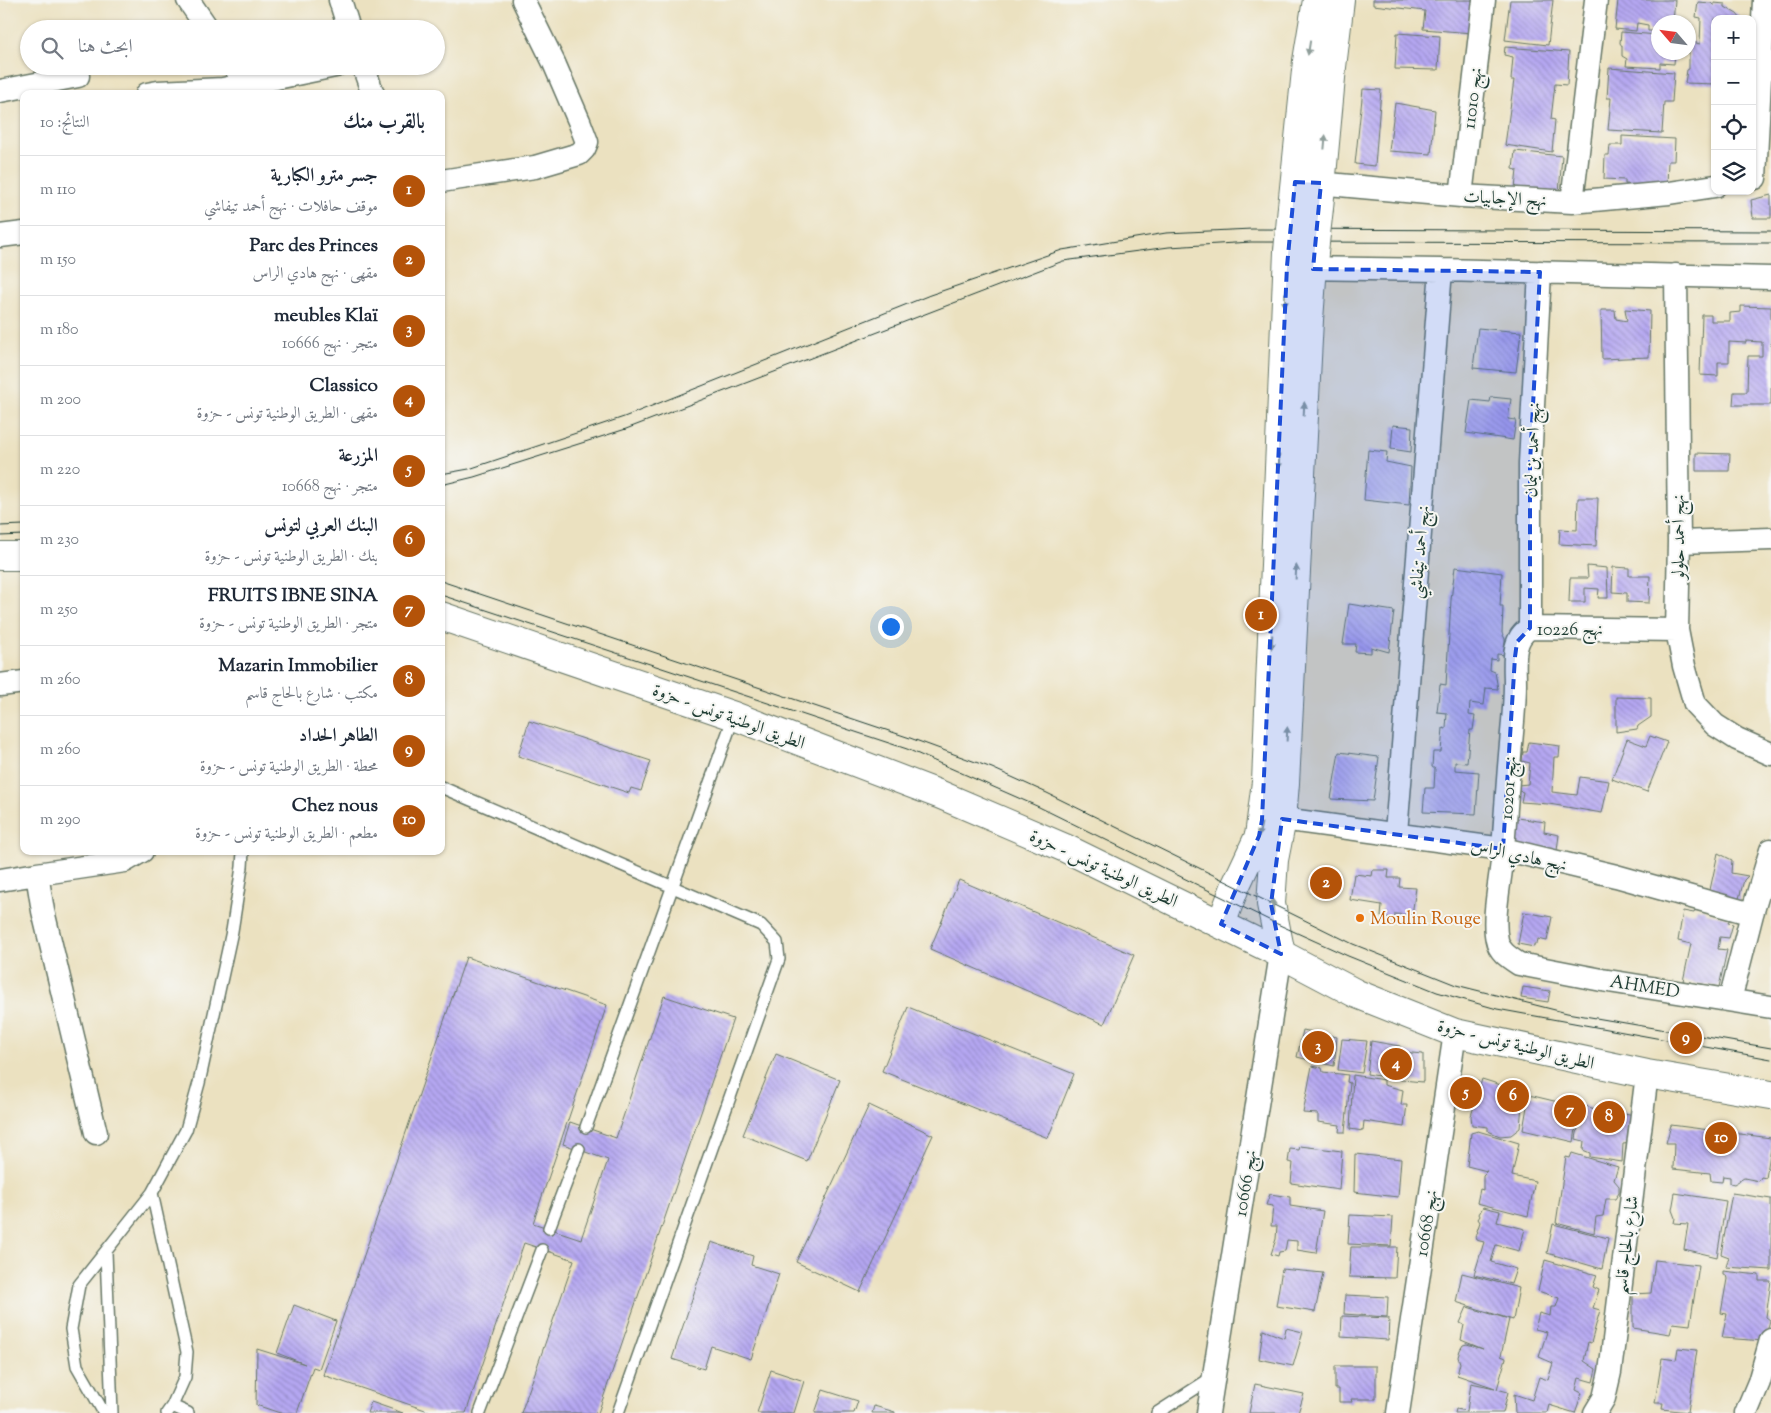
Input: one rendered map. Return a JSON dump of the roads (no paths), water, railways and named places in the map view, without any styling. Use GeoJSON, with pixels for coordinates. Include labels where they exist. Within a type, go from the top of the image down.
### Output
{"type":"FeatureCollection","features":[{"type":"Feature","properties":{"kind":"main road"},"geometry":{"type":"LineString","coordinates":[[1281,954],[1271,904],[1274,860],[1282,819],[1300,260],[1293,194],[1307,61],[1317,0]]}},
{"type":"Feature","properties":{"kind":"main road"},"geometry":{"type":"LineString","coordinates":[[1221,924],[1235,887],[1259,836],[1262,820],[1300,260],[1320,196],[1340,0]]}},
{"type":"Feature","properties":{"kind":"main road"},"geometry":{"type":"LineString","coordinates":[[0,556],[20,556]]}},
{"type":"Feature","properties":{"kind":"main road","name":"الطريق الوطنية تونس - حزوة"},"geometry":{"type":"LineString","coordinates":[[445,617],[734,716],[941,795],[1065,848],[1221,924],[1357,994],[1455,1033],[1647,1074],[1771,1095]]}},
{"type":"Feature","properties":{"kind":"street"},"geometry":{"type":"LineString","coordinates":[[188,0],[202,20]]}},
{"type":"Feature","properties":{"kind":"street"},"geometry":{"type":"LineString","coordinates":[[340,0],[346,20]]}},
{"type":"Feature","properties":{"kind":"street"},"geometry":{"type":"LineString","coordinates":[[445,179],[535,167],[579,154],[584,149],[586,142],[579,121],[554,63],[523,0]]}},
{"type":"Feature","properties":{"kind":"street","name":"نهج 11010"},"geometry":{"type":"LineString","coordinates":[[1461,196],[1484,0]]}},
{"type":"Feature","properties":{"kind":"street"},"geometry":{"type":"LineString","coordinates":[[1572,202],[1596,0]]}},
{"type":"Feature","properties":{"kind":"street"},"geometry":{"type":"LineString","coordinates":[[1759,178],[1764,0]]}},
{"type":"Feature","properties":{"kind":"street"},"geometry":{"type":"LineString","coordinates":[[201,90],[223,89],[240,75]]}},
{"type":"Feature","properties":{"kind":"street"},"geometry":{"type":"LineString","coordinates":[[366,75],[372,90]]}},
{"type":"Feature","properties":{"kind":"street"},"geometry":{"type":"LineString","coordinates":[[0,91],[78,76]]}},
{"type":"Feature","properties":{"kind":"street","name":"نهج الإجابيات"},"geometry":{"type":"LineString","coordinates":[[1293,194],[1320,196],[1461,196],[1572,202],[1669,193],[1711,187]]}},
{"type":"Feature","properties":{"kind":"street"},"geometry":{"type":"LineString","coordinates":[[0,236],[20,234]]}},
{"type":"Feature","properties":{"kind":"street"},"geometry":{"type":"LineString","coordinates":[[1300,260],[1441,270],[1771,278]]}},
{"type":"Feature","properties":{"kind":"street","name":"نهج أحمد تيفاشي"},"geometry":{"type":"LineString","coordinates":[[1396,834],[1441,270]]}},
{"type":"Feature","properties":{"kind":"street","name":"نهج أحمد بن ليمان"},"geometry":{"type":"LineString","coordinates":[[1530,628],[1530,463],[1540,272]]}},
{"type":"Feature","properties":{"kind":"street","name":"نهج أحمد حلولو"},"geometry":{"type":"LineString","coordinates":[[1676,275],[1679,542],[1677,630],[1684,666],[1696,704],[1715,725],[1737,739],[1771,754]]}},
{"type":"Feature","properties":{"kind":"street"},"geometry":{"type":"LineString","coordinates":[[1679,542],[1771,539]]}},
{"type":"Feature","properties":{"kind":"street","name":"نهج 10226"},"geometry":{"type":"LineString","coordinates":[[1515,691],[1517,642],[1525,631],[1530,628],[1677,630]]}},
{"type":"Feature","properties":{"kind":"street"},"geometry":{"type":"LineString","coordinates":[[0,685],[20,682]]}},
{"type":"Feature","properties":{"kind":"street","name":"نهج 10201"},"geometry":{"type":"LineString","coordinates":[[1515,691],[1496,921],[1497,940],[1500,949],[1509,958],[1520,964]]}},
{"type":"Feature","properties":{"kind":"street","name":"نهج هادي الراس"},"geometry":{"type":"LineString","coordinates":[[1282,819],[1503,849],[1616,876],[1752,914]]}},
{"type":"Feature","properties":{"kind":"street"},"geometry":{"type":"LineString","coordinates":[[1730,1000],[1771,850]]}},
{"type":"Feature","properties":{"kind":"street"},"geometry":{"type":"LineString","coordinates":[[0,880],[125,861],[135,855]]}},
{"type":"Feature","properties":{"kind":"street"},"geometry":{"type":"LineString","coordinates":[[37,874],[43,911],[96,1133]]}},
{"type":"Feature","properties":{"kind":"street","name":"نهج 10666"},"geometry":{"type":"LineString","coordinates":[[1208,1413],[1281,954]]}},
{"type":"Feature","properties":{"kind":"street","name":"AHMED"},"geometry":{"type":"LineString","coordinates":[[1520,964],[1602,980],[1771,1007]]}},
{"type":"Feature","properties":{"kind":"street","name":"نهج 10668"},"geometry":{"type":"LineString","coordinates":[[1398,1413],[1455,1033]]}},
{"type":"Feature","properties":{"kind":"street","name":"شارع بالحاج قاسم"},"geometry":{"type":"LineString","coordinates":[[1595,1413],[1604,1398],[1610,1372],[1647,1074]]}},
{"type":"Feature","properties":{"kind":"street"},"geometry":{"type":"LineString","coordinates":[[1746,1413],[1759,1382],[1771,1340]]}},
{"type":"Feature","properties":{"kind":"lane"},"geometry":{"type":"LineString","coordinates":[[586,1127],[734,716]]}},
{"type":"Feature","properties":{"kind":"lane"},"geometry":{"type":"LineString","coordinates":[[445,788],[761,925],[777,942],[779,959],[618,1413]]}},
{"type":"Feature","properties":{"kind":"lane"},"geometry":{"type":"LineString","coordinates":[[104,1413],[78,1366],[71,1329],[79,1285],[152,1193],[186,1130],[232,930],[243,855]]}},
{"type":"Feature","properties":{"kind":"lane"},"geometry":{"type":"LineString","coordinates":[[549,1228],[579,1150]]}},
{"type":"Feature","properties":{"kind":"lane"},"geometry":{"type":"LineString","coordinates":[[152,1193],[187,1352],[185,1378],[169,1410],[188,1413]]}},
{"type":"Feature","properties":{"kind":"lane"},"geometry":{"type":"LineString","coordinates":[[480,1413],[542,1250]]}},
{"type":"Feature","properties":{"kind":"lane"},"geometry":{"type":"LineString","coordinates":[[106,1252],[112,1413]]}},
{"type":"Feature","properties":{"kind":"lane"},"geometry":{"type":"LineString","coordinates":[[1157,1413],[1215,1376]]}},
{"type":"Feature","properties":{"kind":"tram line"},"geometry":{"type":"LineString","coordinates":[[445,473],[469,469],[624,417],[930,295],[1062,250],[1166,233],[1252,229],[1771,231]]}},
{"type":"Feature","properties":{"kind":"tram line"},"geometry":{"type":"LineString","coordinates":[[445,484],[474,477],[626,429],[1063,261],[1169,247],[1251,242],[1771,243]]}},
{"type":"Feature","properties":{"kind":"tram line"},"geometry":{"type":"LineString","coordinates":[[0,526],[20,525]]}},
{"type":"Feature","properties":{"kind":"tram line"},"geometry":{"type":"LineString","coordinates":[[0,536],[20,535]]}},
{"type":"Feature","properties":{"kind":"tram line"},"geometry":{"type":"LineString","coordinates":[[445,582],[910,738],[992,768],[1047,793],[1353,944],[1456,985],[1567,1013],[1771,1048]]}},
{"type":"Feature","properties":{"kind":"tram line"},"geometry":{"type":"LineString","coordinates":[[445,596],[907,749],[1039,807],[1275,923],[1348,956],[1437,992],[1497,1009],[1771,1059]]}},
{"type":"Feature","properties":{"kind":"place","name":"جسر مترو الكبارية"},"geometry":{"type":"Point","coordinates":[1261,615]}},
{"type":"Feature","properties":{"kind":"place","name":"Parc des Princes"},"geometry":{"type":"Point","coordinates":[1326,883]}},
{"type":"Feature","properties":{"kind":"place","name":"Moulin Rouge"},"geometry":{"type":"Point","coordinates":[1360,918]}},
{"type":"Feature","properties":{"kind":"place","name":"الطاهر الحداد"},"geometry":{"type":"Point","coordinates":[1686,1038]}},
{"type":"Feature","properties":{"kind":"place","name":"meubles Klaï"},"geometry":{"type":"Point","coordinates":[1318,1047]}},
{"type":"Feature","properties":{"kind":"place","name":"Classico"},"geometry":{"type":"Point","coordinates":[1396,1064]}},
{"type":"Feature","properties":{"kind":"place","name":"المزرعة"},"geometry":{"type":"Point","coordinates":[1466,1093]}},
{"type":"Feature","properties":{"kind":"place","name":"البنك العربي لتونس"},"geometry":{"type":"Point","coordinates":[1513,1096]}},
{"type":"Feature","properties":{"kind":"place","name":"FRUITS IBNE SINA"},"geometry":{"type":"Point","coordinates":[1570,1111]}},
{"type":"Feature","properties":{"kind":"place","name":"Mazarin Immobilier"},"geometry":{"type":"Point","coordinates":[1609,1117]}},
{"type":"Feature","properties":{"kind":"place","name":"Chez nous"},"geometry":{"type":"Point","coordinates":[1721,1138]}}]}
